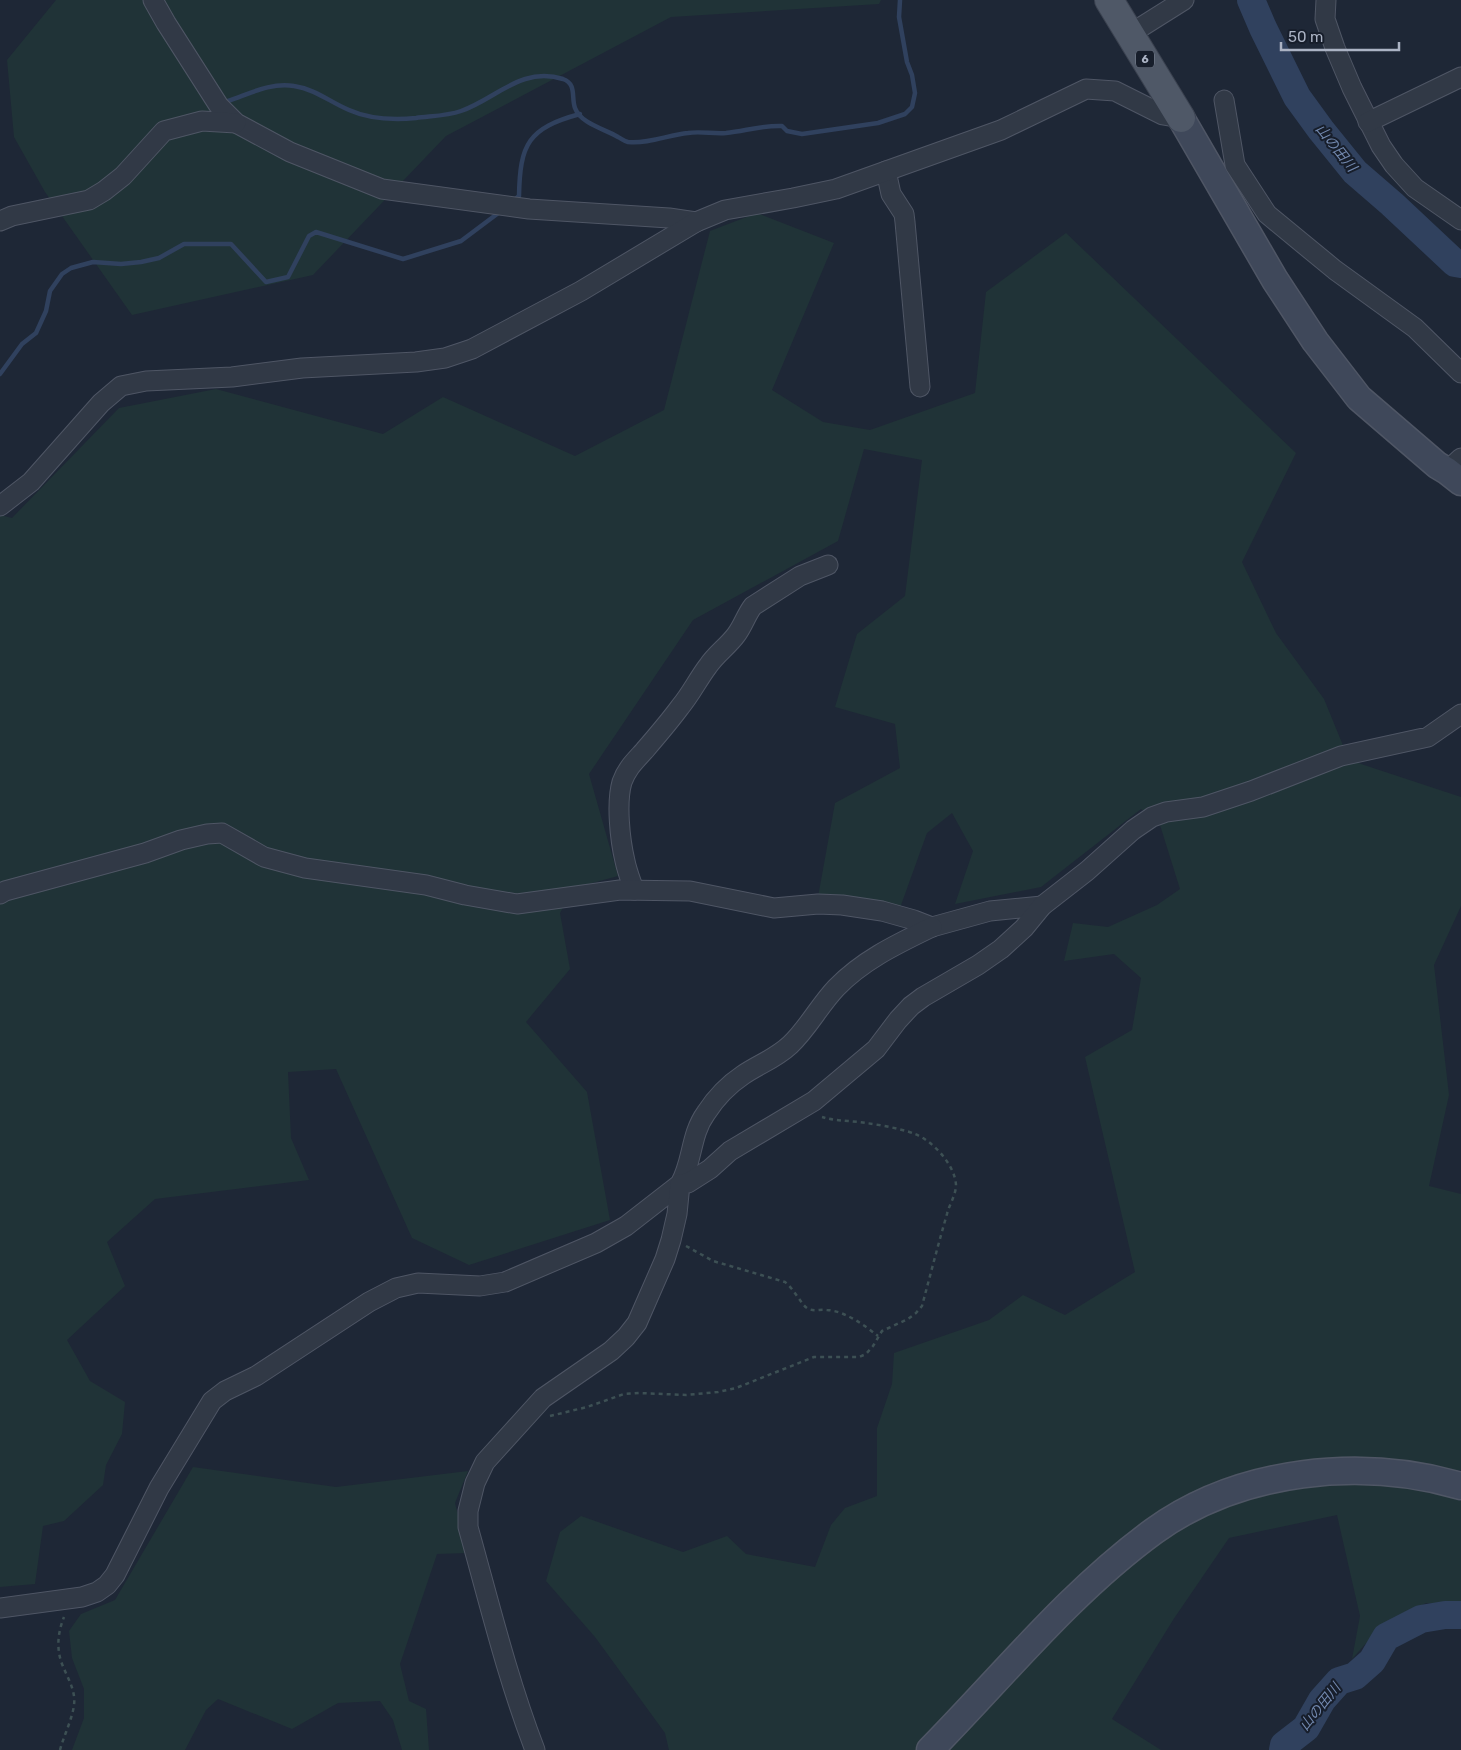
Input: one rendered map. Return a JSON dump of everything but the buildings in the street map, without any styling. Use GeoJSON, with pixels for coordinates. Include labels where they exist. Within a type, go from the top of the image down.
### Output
{"type":"FeatureCollection","features":[{"type":"Feature","properties":{"kind":"main road","name":"6"},"geometry":{"type":"LineString","coordinates":[[1109,0],[1181,118]]}},
{"type":"Feature","properties":{"kind":"street"},"geometry":{"type":"LineString","coordinates":[[153,0],[219,106],[236,123],[290,152],[382,189],[529,209],[669,218],[696,222]]}},
{"type":"Feature","properties":{"kind":"street"},"geometry":{"type":"LineString","coordinates":[[1130,34],[1184,0]]}},
{"type":"Feature","properties":{"kind":"street"},"geometry":{"type":"LineString","coordinates":[[1326,0],[1325,19],[1335,48],[1368,122],[1385,153],[1415,188],[1461,220]]}},
{"type":"Feature","properties":{"kind":"street"},"geometry":{"type":"LineString","coordinates":[[1368,122],[1461,77]]}},
{"type":"Feature","properties":{"kind":"street"},"geometry":{"type":"LineString","coordinates":[[0,506],[31,482],[101,403],[121,386],[146,381],[232,377],[302,368],[416,362],[444,358],[472,349],[581,291],[696,222],[726,210],[836,188],[1001,130],[1086,89],[1115,91],[1163,115],[1181,118],[1314,341],[1359,398],[1437,465],[1456,470]]}},
{"type":"Feature","properties":{"kind":"street"},"geometry":{"type":"LineString","coordinates":[[1224,100],[1235,164],[1267,214],[1335,270],[1415,328],[1461,373]]}},
{"type":"Feature","properties":{"kind":"street"},"geometry":{"type":"LineString","coordinates":[[0,221],[12,216],[89,200],[123,176],[164,131],[202,121],[236,123]]}},
{"type":"Feature","properties":{"kind":"street"},"geometry":{"type":"LineString","coordinates":[[886,170],[891,194],[904,214],[906,222],[920,387]]}},
{"type":"Feature","properties":{"kind":"street"},"geometry":{"type":"LineString","coordinates":[[634,890],[625,862],[620,809],[622,783],[626,772],[634,760],[679,709],[708,665],[730,644],[744,624],[753,606],[800,576],[828,565]]}},
{"type":"Feature","properties":{"kind":"street"},"geometry":{"type":"LineString","coordinates":[[680,1184],[688,1183],[710,1169],[730,1151],[814,1101],[876,1049],[898,1020],[917,1002],[1001,949],[1024,928],[1042,906],[1152,817],[1166,812],[1203,807],[1251,791],[1341,756],[1428,738],[1461,714]]}},
{"type":"Feature","properties":{"kind":"street"},"geometry":{"type":"LineString","coordinates":[[0,894],[5,891],[145,853],[182,840],[207,834],[222,833],[264,857],[305,868],[426,886],[503,903],[518,904],[620,890],[690,891],[774,908],[818,904],[842,905],[890,914],[932,927]]}},
{"type":"Feature","properties":{"kind":"street"},"geometry":{"type":"LineString","coordinates":[[0,1608],[82,1597],[97,1592],[107,1585],[115,1575],[159,1488],[212,1401],[225,1391],[256,1376],[361,1307],[396,1288],[418,1283],[434,1282],[480,1286],[505,1282],[596,1243],[626,1226],[680,1184],[686,1175],[696,1131],[705,1114],[721,1094],[742,1076],[768,1062],[790,1045],[838,987],[876,955],[932,927],[990,911],[1042,906]]}},
{"type":"Feature","properties":{"kind":"street"},"geometry":{"type":"LineString","coordinates":[[535,1750],[519,1708],[468,1527],[468,1511],[474,1484],[485,1462],[543,1398],[610,1351],[637,1323],[665,1259],[672,1237],[680,1184]]}},
{"type":"Feature","properties":{"kind":"street"},"geometry":{"type":"LineString","coordinates":[[930,1750],[1073,1600],[1115,1562],[1155,1530],[1205,1502],[1240,1489],[1278,1479],[1305,1473],[1333,1471],[1389,1472],[1428,1477],[1461,1486]]}},
{"type":"Feature","properties":{"kind":"path"},"geometry":{"type":"LineString","coordinates":[[526,1418],[544,1417],[566,1412],[624,1394],[686,1395],[718,1392],[736,1388],[814,1356],[859,1357],[866,1354],[882,1331],[908,1319],[916,1313],[922,1306],[948,1211],[956,1192],[953,1174],[938,1149],[915,1133],[847,1121],[835,1121],[812,1114],[803,1107]]}},
{"type":"Feature","properties":{"kind":"path"},"geometry":{"type":"LineString","coordinates":[[672,1237],[713,1261],[785,1282],[807,1308],[827,1310],[844,1315],[878,1336]]}},
{"type":"Feature","properties":{"kind":"path"},"geometry":{"type":"LineString","coordinates":[[60,1750],[74,1704],[72,1689],[61,1661],[58,1645],[60,1627],[71,1598]]}},
{"type":"Feature","properties":{"kind":"green space"},"geometry":{"type":"Polygon","coordinates":[[[56,0],[881,0],[879,4],[671,17],[446,136],[313,275],[132,315],[45,192],[14,137],[7,60],[56,0]]]}},
{"type":"Feature","properties":{"kind":"green space"},"geometry":{"type":"Polygon","coordinates":[[[757,213],[834,243],[772,390],[823,422],[870,430],[975,393],[986,292],[1066,233],[1296,453],[1242,562],[1276,633],[1324,699],[1349,760],[1461,797],[1461,906],[1434,965],[1449,1095],[1429,1186],[1461,1194],[1461,1470],[1458,1470],[1449,1497],[1461,1501],[1461,1607],[1426,1603],[1383,1624],[1352,1659],[1360,1616],[1337,1515],[1229,1538],[1173,1620],[1112,1719],[1161,1750],[669,1750],[665,1733],[595,1637],[546,1581],[560,1532],[581,1516],[683,1552],[727,1536],[746,1554],[815,1567],[831,1525],[845,1508],[877,1496],[877,1428],[892,1384],[894,1353],[989,1320],[1023,1295],[1065,1315],[1135,1272],[1085,1057],[1132,1030],[1141,978],[1114,954],[1064,961],[1073,923],[1108,927],[1157,905],[1180,889],[1160,825],[1141,809],[1041,887],[955,904],[973,851],[952,813],[927,833],[900,908],[818,897],[835,803],[900,768],[895,724],[835,707],[857,634],[905,596],[922,460],[864,449],[838,541],[693,620],[589,774],[618,876],[574,888],[560,913],[570,969],[526,1022],[587,1092],[610,1220],[469,1265],[412,1238],[336,1069],[288,1072],[291,1138],[309,1180],[155,1199],[107,1242],[125,1286],[67,1340],[90,1381],[125,1402],[122,1434],[106,1465],[103,1485],[64,1521],[43,1526],[35,1584],[0,1587],[0,515],[12,518],[119,408],[216,389],[383,434],[443,397],[575,456],[664,410],[710,231],[757,213]]]}},
{"type":"Feature","properties":{"kind":"green space"},"geometry":{"type":"Polygon","coordinates":[[[193,1467],[336,1487],[468,1471],[455,1503],[467,1553],[437,1554],[400,1664],[409,1701],[426,1709],[429,1750],[402,1750],[393,1720],[380,1701],[338,1703],[292,1729],[218,1699],[206,1710],[185,1750],[72,1750],[84,1718],[84,1689],[72,1658],[69,1631],[81,1614],[115,1600],[193,1467]]]}},
{"type":"Feature","properties":{"kind":"waterway"},"geometry":{"type":"LineString","coordinates":[[228,101],[260,89],[285,85],[309,90],[357,113],[390,119],[416,118],[456,113],[474,106],[521,80],[548,76],[563,79],[570,84],[573,91],[575,108],[582,118],[594,126],[628,142],[651,141],[693,132],[726,133],[775,126],[782,126],[787,131],[802,134],[878,123],[905,114],[912,107],[915,93],[899,17],[900,0]]}},
{"type":"Feature","properties":{"kind":"waterway","name":"山の田川"},"geometry":{"type":"LineString","coordinates":[[1251,0],[1297,97],[1321,130],[1355,172],[1455,263],[1461,264]]}},
{"type":"Feature","properties":{"kind":"waterway"},"geometry":{"type":"LineString","coordinates":[[512,202],[519,196],[522,163],[530,141],[538,132],[549,125],[580,114]]}},
{"type":"Feature","properties":{"kind":"waterway"},"geometry":{"type":"LineString","coordinates":[[0,374],[22,344],[36,333],[46,311],[50,291],[62,274],[71,268],[93,262],[121,264],[141,262],[159,258],[184,244],[231,244],[266,282],[288,277],[309,236],[316,232],[403,259],[461,241],[501,211]]}},
{"type":"Feature","properties":{"kind":"waterway","name":"山の田川"},"geometry":{"type":"LineString","coordinates":[[1283,1750],[1284,1745],[1306,1728],[1322,1700],[1339,1681],[1355,1676],[1372,1661],[1386,1637],[1421,1619],[1445,1615],[1461,1615]]}}]}
